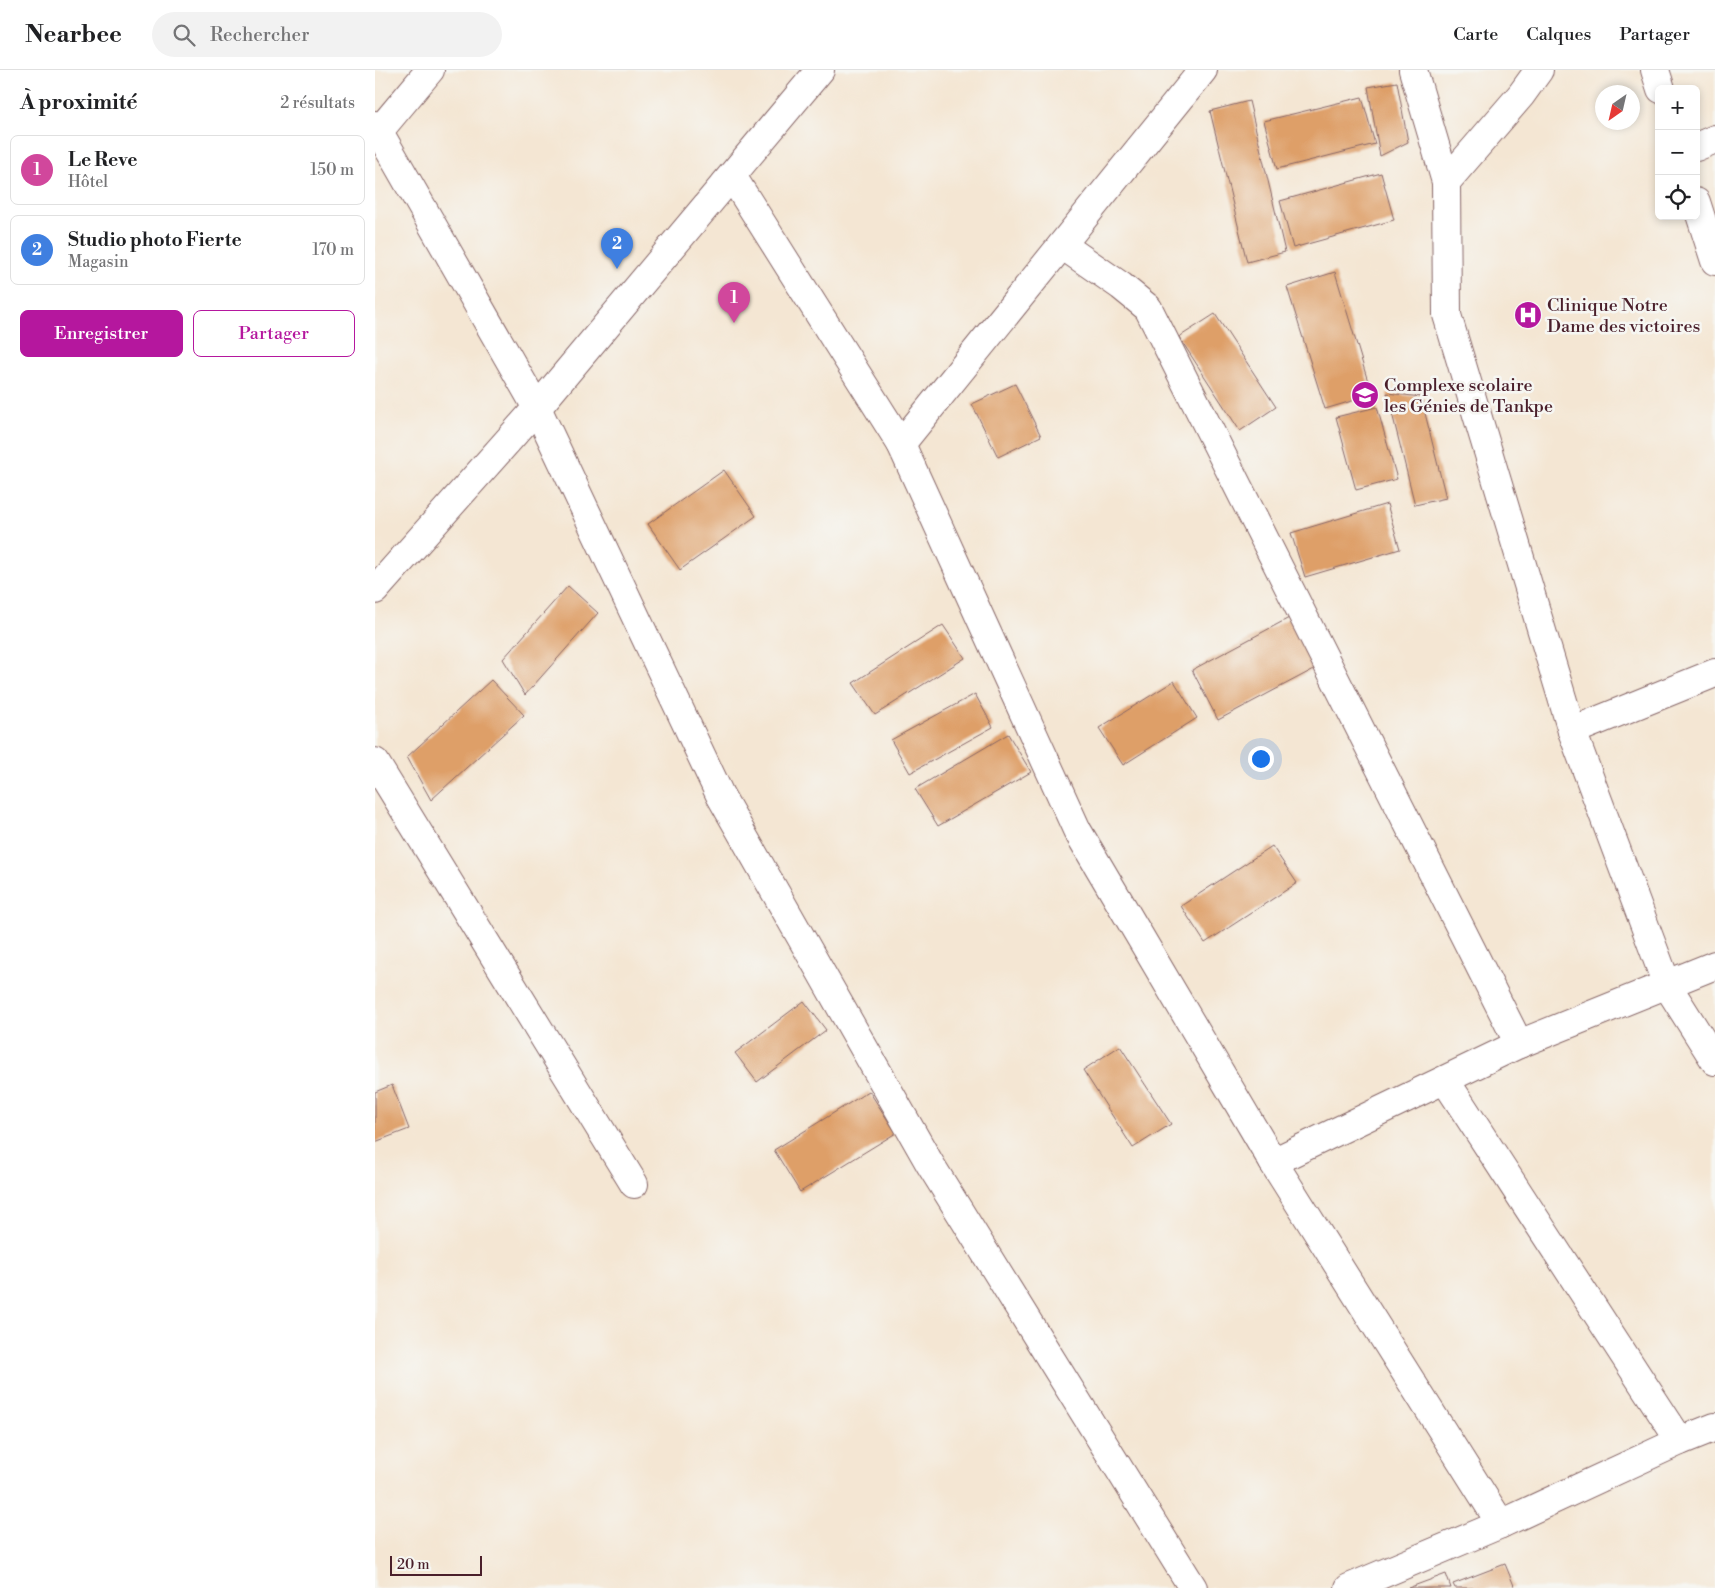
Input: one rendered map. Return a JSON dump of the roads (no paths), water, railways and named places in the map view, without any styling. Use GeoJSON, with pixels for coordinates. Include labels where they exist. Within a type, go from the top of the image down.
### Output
{"type":"FeatureCollection","features":[{"type":"Feature","properties":{"kind":"street"},"geometry":{"type":"LineString","coordinates":[[431,70],[377,128],[537,408],[720,795],[930,1164],[1193,1588]]}},
{"type":"Feature","properties":{"kind":"street"},"geometry":{"type":"LineString","coordinates":[[375,590],[537,408],[820,70]]}},
{"type":"Feature","properties":{"kind":"street"},"geometry":{"type":"LineString","coordinates":[[901,444],[1203,70]]}},
{"type":"Feature","properties":{"kind":"street"},"geometry":{"type":"LineString","coordinates":[[1413,70],[1446,182],[1447,316],[1573,731],[1667,985],[1715,1061]]}},
{"type":"Feature","properties":{"kind":"street"},"geometry":{"type":"LineString","coordinates":[[1446,182],[1516,102],[1539,70]]}},
{"type":"Feature","properties":{"kind":"street"},"geometry":{"type":"LineString","coordinates":[[1655,70],[1660,85]]}},
{"type":"Feature","properties":{"kind":"street"},"geometry":{"type":"LineString","coordinates":[[1700,145],[1715,139]]}},
{"type":"Feature","properties":{"kind":"street"},"geometry":{"type":"LineString","coordinates":[[732,176],[901,444],[1077,830],[1273,1162],[1501,1524]]}},
{"type":"Feature","properties":{"kind":"street"},"geometry":{"type":"LineString","coordinates":[[1700,214],[1715,260]]}},
{"type":"Feature","properties":{"kind":"street"},"geometry":{"type":"LineString","coordinates":[[1061,245],[1121,286],[1148,308],[1519,1044]]}},
{"type":"Feature","properties":{"kind":"street"},"geometry":{"type":"LineString","coordinates":[[1573,731],[1715,673]]}},
{"type":"Feature","properties":{"kind":"street"},"geometry":{"type":"LineString","coordinates":[[375,762],[634,1184]]}},
{"type":"Feature","properties":{"kind":"street"},"geometry":{"type":"LineString","coordinates":[[1273,1162],[1519,1044],[1715,965]]}},
{"type":"Feature","properties":{"kind":"street"},"geometry":{"type":"LineString","coordinates":[[1445,1080],[1680,1441]]}},
{"type":"Feature","properties":{"kind":"street"},"geometry":{"type":"LineString","coordinates":[[1349,1588],[1501,1524],[1680,1441],[1715,1427]]}},
{"type":"Feature","properties":{"kind":"place","name":"Studio photo Fierte"},"geometry":{"type":"Point","coordinates":[617,269]}},
{"type":"Feature","properties":{"kind":"place","name":"Clinique Notre Dame des victoires"},"geometry":{"type":"Point","coordinates":[1528,315]}},
{"type":"Feature","properties":{"kind":"place","name":"Le Reve"},"geometry":{"type":"Point","coordinates":[734,323]}},
{"type":"Feature","properties":{"kind":"place","name":"Complexe scolaire les Génies de Tankpe"},"geometry":{"type":"Point","coordinates":[1365,395]}}]}
